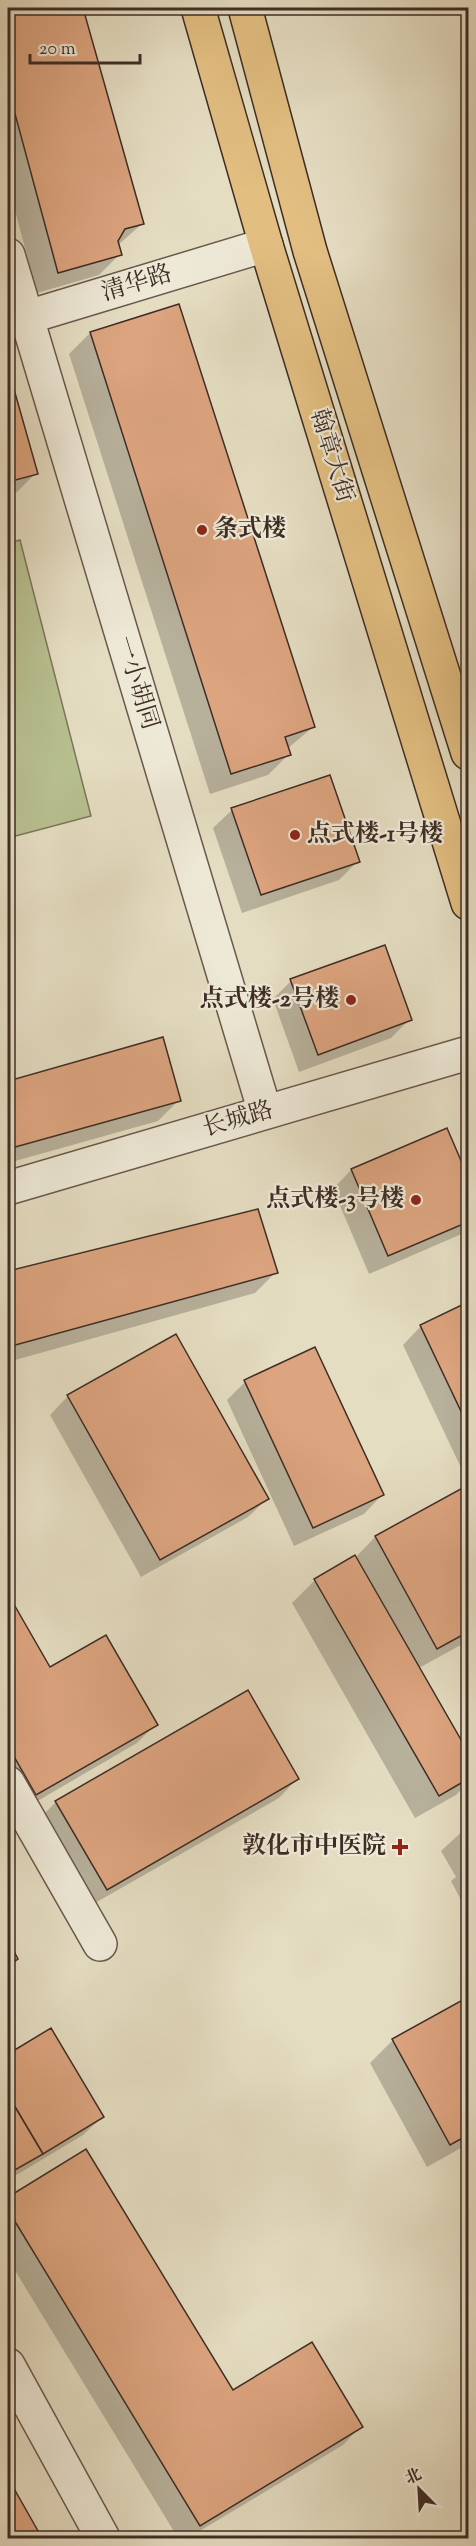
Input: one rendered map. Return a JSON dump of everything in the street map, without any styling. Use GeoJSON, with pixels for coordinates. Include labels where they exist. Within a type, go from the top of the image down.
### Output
{"type":"FeatureCollection","features":[{"type":"Feature","properties":{"kind":"main road","name":"翰章大街"},"geometry":{"type":"LineString","coordinates":[[198,8],[266,245],[468,903]]}},
{"type":"Feature","properties":{"kind":"main road","name":"翰章大街"},"geometry":{"type":"LineString","coordinates":[[245,8],[310,251],[468,753]]}},
{"type":"Feature","properties":{"kind":"street","name":"清华路"},"geometry":{"type":"LineString","coordinates":[[17,320],[266,245]]}},
{"type":"Feature","properties":{"kind":"street","name":"一小胡同"},"geometry":{"type":"LineString","coordinates":[[8,255],[17,320],[266,1112]]}},
{"type":"Feature","properties":{"kind":"street","name":"长城路"},"geometry":{"type":"LineString","coordinates":[[8,1188],[468,1053]]}},
{"type":"Feature","properties":{"kind":"street"},"geometry":{"type":"LineString","coordinates":[[8,1783],[100,1944]]}},
{"type":"Feature","properties":{"kind":"street"},"geometry":{"type":"LineString","coordinates":[[8,2365],[104,2538]]}},
{"type":"Feature","properties":{"kind":"green space"},"geometry":{"type":"Polygon","coordinates":[[[20,540],[91,816],[8,838],[8,543],[20,540]]]}},
{"type":"Feature","properties":{"kind":"building"},"geometry":{"type":"Polygon","coordinates":[[[8,8],[83,8],[144,224],[125,229],[118,241],[122,255],[58,273],[8,88],[8,8]]]}},
{"type":"Feature","properties":{"kind":"building","name":"条式楼"},"geometry":{"type":"Polygon","coordinates":[[[179,304],[315,727],[285,737],[291,755],[231,774],[90,332],[179,304]]]}},
{"type":"Feature","properties":{"kind":"building"},"geometry":{"type":"Polygon","coordinates":[[[8,368],[38,474],[8,482],[8,368]]]}},
{"type":"Feature","properties":{"kind":"building","name":"点式楼-1号楼"},"geometry":{"type":"Polygon","coordinates":[[[330,775],[360,862],[261,895],[231,808],[330,775]]]}},
{"type":"Feature","properties":{"kind":"building","name":"点式楼-2号楼"},"geometry":{"type":"Polygon","coordinates":[[[385,945],[412,1020],[318,1055],[290,979],[385,945]]]}},
{"type":"Feature","properties":{"kind":"building"},"geometry":{"type":"Polygon","coordinates":[[[163,1037],[181,1101],[8,1149],[8,1081],[163,1037]]]}},
{"type":"Feature","properties":{"kind":"building","name":"点式楼-3号楼"},"geometry":{"type":"Polygon","coordinates":[[[447,1128],[468,1177],[468,1222],[388,1256],[351,1169],[447,1128]]]}},
{"type":"Feature","properties":{"kind":"building"},"geometry":{"type":"Polygon","coordinates":[[[258,1209],[278,1273],[8,1347],[8,1271],[258,1209]]]}},
{"type":"Feature","properties":{"kind":"building"},"geometry":{"type":"Polygon","coordinates":[[[468,1302],[468,1426],[420,1325],[468,1302]]]}},
{"type":"Feature","properties":{"kind":"building"},"geometry":{"type":"Polygon","coordinates":[[[176,1334],[269,1499],[160,1560],[67,1395],[176,1334]]]}},
{"type":"Feature","properties":{"kind":"building"},"geometry":{"type":"Polygon","coordinates":[[[315,1347],[384,1495],[313,1528],[244,1380],[315,1347]]]}},
{"type":"Feature","properties":{"kind":"building"},"geometry":{"type":"Polygon","coordinates":[[[468,1485],[468,1632],[437,1649],[375,1536],[468,1485]]]}},
{"type":"Feature","properties":{"kind":"building"},"geometry":{"type":"Polygon","coordinates":[[[355,1555],[468,1752],[468,1779],[439,1796],[314,1579],[355,1555]]]}},
{"type":"Feature","properties":{"kind":"building"},"geometry":{"type":"Polygon","coordinates":[[[8,1594],[50,1667],[106,1635],[158,1725],[36,1795],[8,1746],[8,1594]]]}},
{"type":"Feature","properties":{"kind":"building"},"geometry":{"type":"Polygon","coordinates":[[[248,1690],[299,1779],[107,1890],[55,1801],[248,1690]]]}},
{"type":"Feature","properties":{"kind":"building"},"geometry":{"type":"Polygon","coordinates":[[[8,1940],[18,1959],[8,1966],[8,1940]]]}},
{"type":"Feature","properties":{"kind":"building"},"geometry":{"type":"Polygon","coordinates":[[[468,1997],[468,2135],[450,2145],[392,2039],[468,1997]]]}},
{"type":"Feature","properties":{"kind":"building"},"geometry":{"type":"Polygon","coordinates":[[[51,2028],[104,2117],[43,2154],[8,2095],[8,2054],[51,2028]]]}},
{"type":"Feature","properties":{"kind":"building"},"geometry":{"type":"Polygon","coordinates":[[[8,2095],[43,2154],[8,2174],[8,2095]]]}},
{"type":"Feature","properties":{"kind":"building"},"geometry":{"type":"Polygon","coordinates":[[[86,2149],[233,2390],[312,2342],[363,2427],[200,2526],[8,2210],[8,2197],[86,2149]]]}},
{"type":"Feature","properties":{"kind":"building"},"geometry":{"type":"Polygon","coordinates":[[[8,2478],[42,2538],[8,2538],[8,2478]]]}},
{"type":"Feature","properties":{"kind":"place","name":"条式楼"},"geometry":{"type":"Point","coordinates":[202,530]}},
{"type":"Feature","properties":{"kind":"place","name":"点式楼-1号楼"},"geometry":{"type":"Point","coordinates":[295,835]}},
{"type":"Feature","properties":{"kind":"place","name":"点式楼-2号楼"},"geometry":{"type":"Point","coordinates":[351,1000]}},
{"type":"Feature","properties":{"kind":"place","name":"点式楼-3号楼"},"geometry":{"type":"Point","coordinates":[416,1200]}},
{"type":"Feature","properties":{"kind":"place","name":"敦化市中医院"},"geometry":{"type":"Point","coordinates":[400,1847]}}]}
